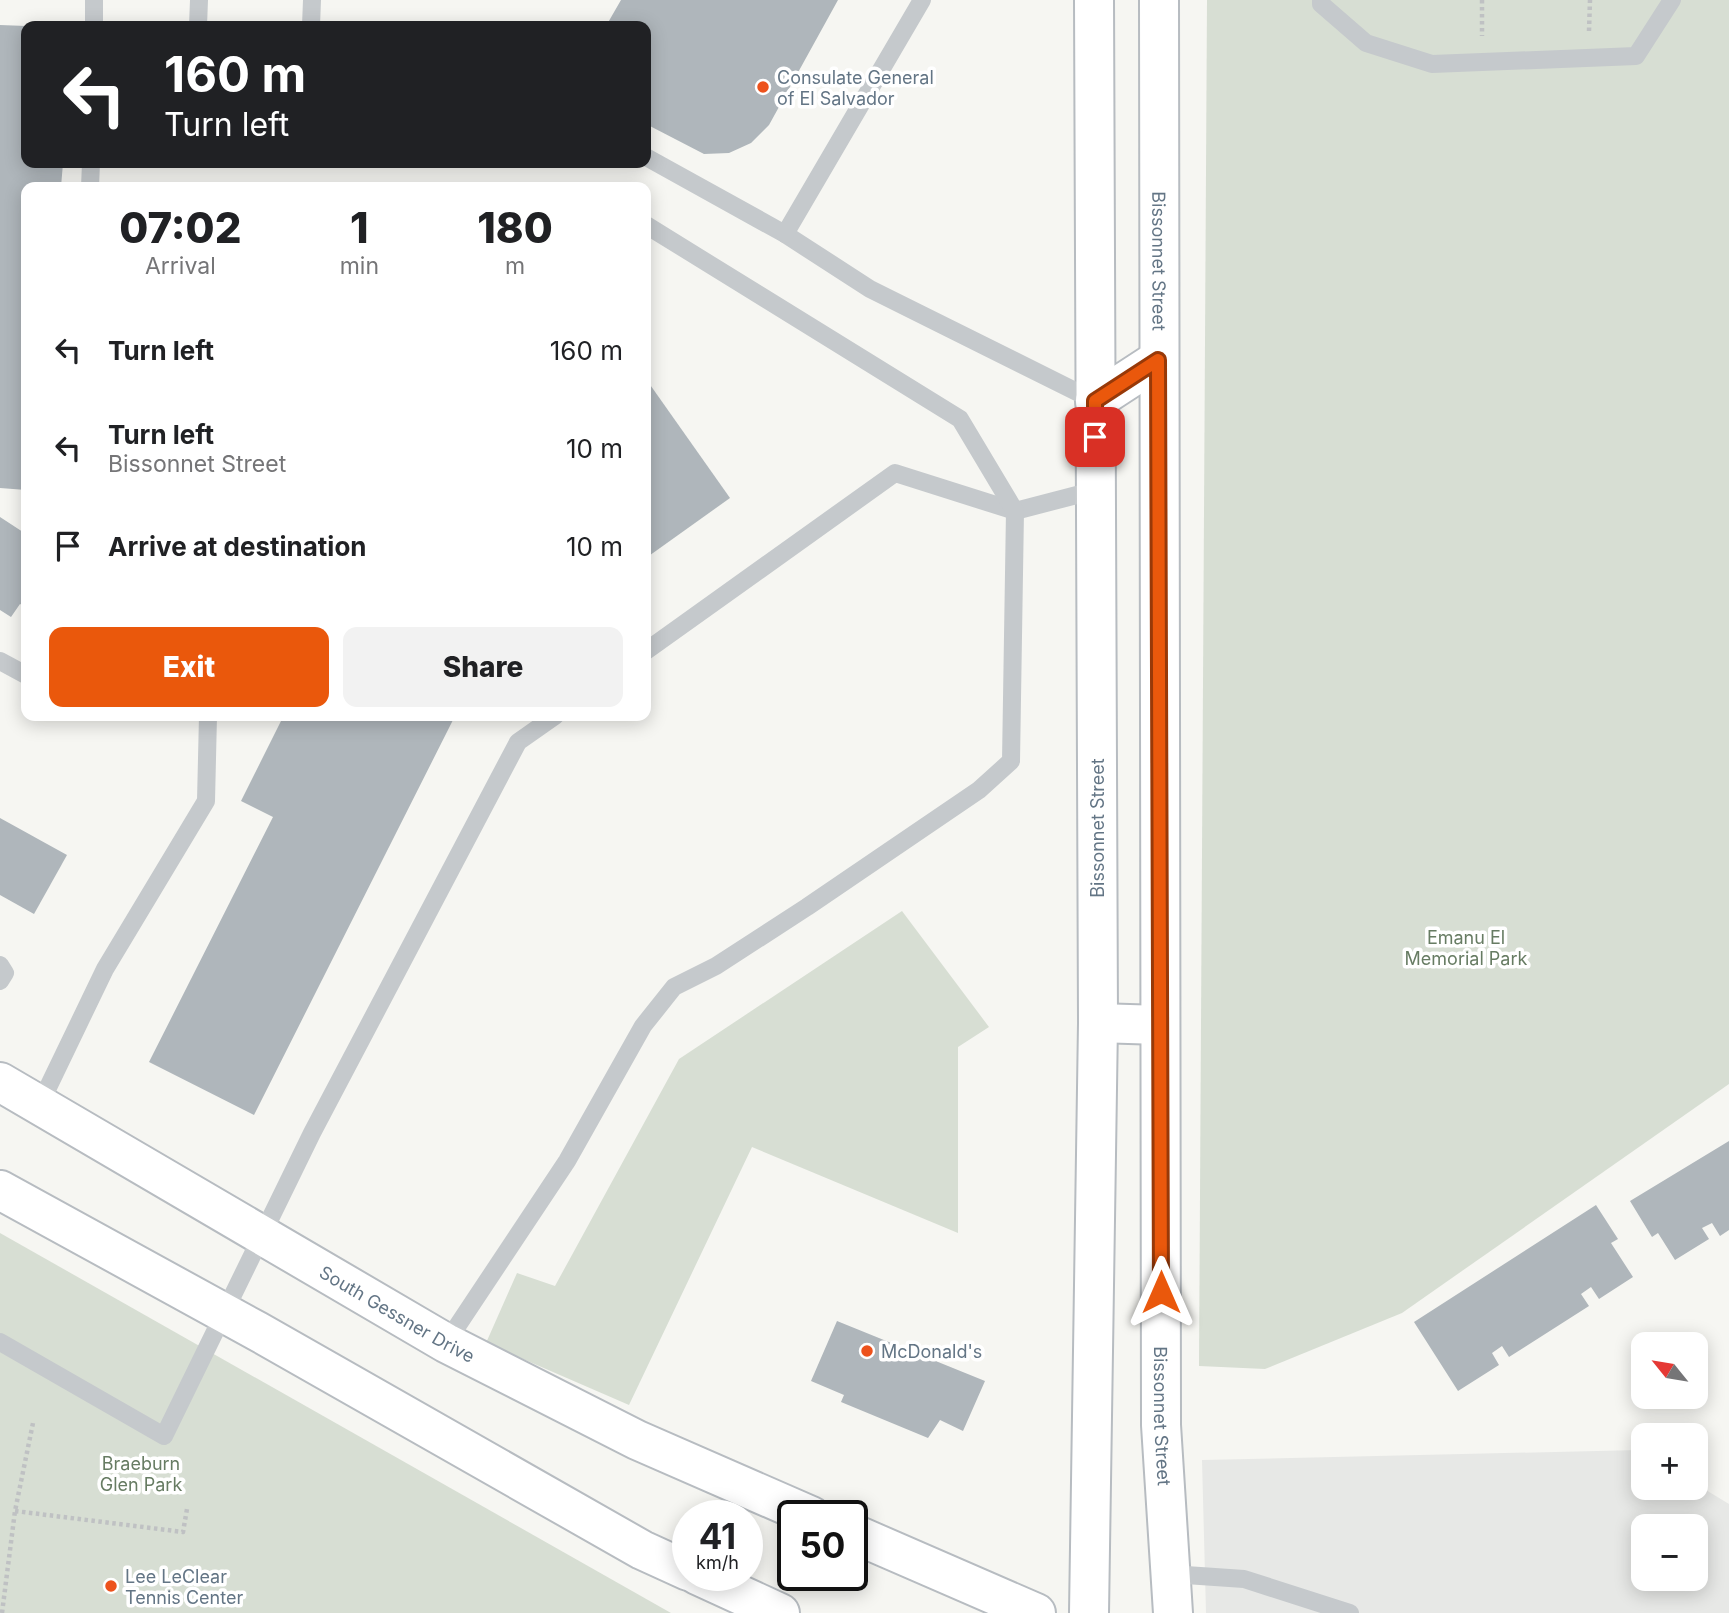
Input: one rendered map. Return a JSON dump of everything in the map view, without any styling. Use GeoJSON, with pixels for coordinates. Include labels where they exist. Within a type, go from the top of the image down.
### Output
{"type":"FeatureCollection","features":[{"type":"Feature","properties":{"kind":"main road","name":"Bissonnet Street"},"geometry":{"type":"LineString","coordinates":[[1159,0],[1161,1425],[1173,1613]]}},
{"type":"Feature","properties":{"kind":"main road","name":"Bissonnet Street"},"geometry":{"type":"LineString","coordinates":[[1088,1613],[1098,1023],[1096,490],[1089,3]]}},
{"type":"Feature","properties":{"kind":"main road"},"geometry":{"type":"LineString","coordinates":[[1095,401],[1158,360]]}},
{"type":"Feature","properties":{"kind":"main road"},"geometry":{"type":"LineString","coordinates":[[1098,1023],[1160,1025]]}},
{"type":"Feature","properties":{"kind":"main road","name":"South Gessner Drive"},"geometry":{"type":"LineString","coordinates":[[0,1082],[446,1343],[637,1440],[777,1501]]}},
{"type":"Feature","properties":{"kind":"main road"},"geometry":{"type":"LineString","coordinates":[[0,1190],[224,1313],[642,1550],[672,1564]]}},
{"type":"Feature","properties":{"kind":"main road"},"geometry":{"type":"LineString","coordinates":[[868,1540],[1036,1613]]}},
{"type":"Feature","properties":{"kind":"main road"},"geometry":{"type":"LineString","coordinates":[[732,1591],[780,1613]]}},
{"type":"Feature","properties":{"kind":"lane"},"geometry":{"type":"LineString","coordinates":[[94,0],[94,21]]}},
{"type":"Feature","properties":{"kind":"lane"},"geometry":{"type":"LineString","coordinates":[[198,21],[199,0]]}},
{"type":"Feature","properties":{"kind":"lane"},"geometry":{"type":"LineString","coordinates":[[311,21],[312,0]]}},
{"type":"Feature","properties":{"kind":"lane"},"geometry":{"type":"LineString","coordinates":[[785,234],[922,0]]}},
{"type":"Feature","properties":{"kind":"lane"},"geometry":{"type":"LineString","coordinates":[[1321,0],[1321,4],[1366,43],[1432,64],[1636,56],[1672,0]]}},
{"type":"Feature","properties":{"kind":"lane"},"geometry":{"type":"LineString","coordinates":[[651,160],[785,234],[870,289],[1095,401]]}},
{"type":"Feature","properties":{"kind":"lane"},"geometry":{"type":"LineString","coordinates":[[446,1343],[567,1161],[643,1026],[674,988],[716,966],[827,893],[979,790],[1011,761],[1015,511],[960,419],[651,228]]}},
{"type":"Feature","properties":{"kind":"lane"},"geometry":{"type":"LineString","coordinates":[[651,647],[895,473],[1015,511],[1096,490]]}},
{"type":"Feature","properties":{"kind":"lane"},"geometry":{"type":"LineString","coordinates":[[0,661],[21,672]]}},
{"type":"Feature","properties":{"kind":"lane"},"geometry":{"type":"LineString","coordinates":[[40,1104],[105,969],[205,801],[208,721]]}},
{"type":"Feature","properties":{"kind":"lane"},"geometry":{"type":"LineString","coordinates":[[0,1342],[164,1436],[262,1234],[518,742],[548,721]]}},
{"type":"Feature","properties":{"kind":"lane"},"geometry":{"type":"LineString","coordinates":[[0,965],[5,973],[0,981]]}},
{"type":"Feature","properties":{"kind":"lane"},"geometry":{"type":"LineString","coordinates":[[1171,1573],[1244,1579],[1349,1613]]}},
{"type":"Feature","properties":{"kind":"path"},"geometry":{"type":"LineString","coordinates":[[2,1613],[15,1511],[33,1423]]}},
{"type":"Feature","properties":{"kind":"path"},"geometry":{"type":"LineString","coordinates":[[15,1511],[183,1532],[187,1509]]}},
{"type":"Feature","properties":{"kind":"shaded area"},"geometry":{"type":"Polygon","coordinates":[[[1631,1450],[1631,1500],[1708,1500],[1708,1491],[1729,1504],[1729,1613],[1206,1613],[1202,1460],[1631,1450]]]}},
{"type":"Feature","properties":{"kind":"green space","name":"Emanu El Memorial Park"},"geometry":{"type":"Polygon","coordinates":[[[1207,0],[1729,0],[1729,1084],[1402,1313],[1265,1369],[1199,1366],[1207,0]]]}},
{"type":"Feature","properties":{"kind":"green space"},"geometry":{"type":"Polygon","coordinates":[[[902,911],[989,1027],[958,1047],[958,1233],[752,1147],[629,1405],[486,1343],[517,1273],[555,1286],[679,1059],[902,911]]]}},
{"type":"Feature","properties":{"kind":"green space","name":"Braeburn Glen Park"},"geometry":{"type":"Polygon","coordinates":[[[0,1233],[671,1613],[0,1613],[0,1233]]]}},
{"type":"Feature","properties":{"kind":"building"},"geometry":{"type":"Polygon","coordinates":[[[621,0],[838,0],[769,125],[751,143],[729,153],[704,154],[651,127],[651,21],[609,21],[621,0]]]}},
{"type":"Feature","properties":{"kind":"building"},"geometry":{"type":"Polygon","coordinates":[[[0,25],[21,26],[21,168],[63,168],[61,182],[21,182],[21,490],[0,488],[0,25]]]}},
{"type":"Feature","properties":{"kind":"building"},"geometry":{"type":"Polygon","coordinates":[[[651,386],[730,498],[651,554],[651,386]]]}},
{"type":"Feature","properties":{"kind":"building"},"geometry":{"type":"Polygon","coordinates":[[[0,517],[21,531],[21,604],[11,617],[0,610],[0,517]]]}},
{"type":"Feature","properties":{"kind":"building"},"geometry":{"type":"Polygon","coordinates":[[[281,721],[452,721],[254,1115],[149,1062],[273,817],[241,801],[281,721]]]}},
{"type":"Feature","properties":{"kind":"building"},"geometry":{"type":"Polygon","coordinates":[[[0,818],[67,855],[34,914],[0,895],[0,818]]]}},
{"type":"Feature","properties":{"kind":"building"},"geometry":{"type":"Polygon","coordinates":[[[1729,1141],[1729,1230],[1720,1236],[1712,1223],[1702,1228],[1709,1239],[1675,1260],[1658,1233],[1652,1237],[1630,1201],[1729,1141]]]}},
{"type":"Feature","properties":{"kind":"building"},"geometry":{"type":"Polygon","coordinates":[[[1596,1205],[1618,1239],[1611,1243],[1633,1277],[1599,1299],[1591,1287],[1581,1294],[1589,1306],[1509,1357],[1502,1346],[1492,1353],[1499,1365],[1458,1391],[1414,1322],[1596,1205]]]}},
{"type":"Feature","properties":{"kind":"building","name":"McDonald's"},"geometry":{"type":"Polygon","coordinates":[[[837,1321],[985,1381],[963,1431],[940,1420],[928,1438],[841,1402],[844,1395],[811,1381],[837,1321]]]}},
{"type":"Feature","properties":{"kind":"place","name":"Consulate General of El Salvador"},"geometry":{"type":"Point","coordinates":[763,87]}},
{"type":"Feature","properties":{"kind":"place","name":"McDonald's"},"geometry":{"type":"Point","coordinates":[867,1351]}},
{"type":"Feature","properties":{"kind":"place","name":"Lee LeClear Tennis Center"},"geometry":{"type":"Point","coordinates":[111,1586]}},
{"type":"Feature","properties":{"kind":"route"},"geometry":{"type":"LineString","coordinates":[[1095,437],[1095,401],[1158,360],[1161,1292]]}}]}
